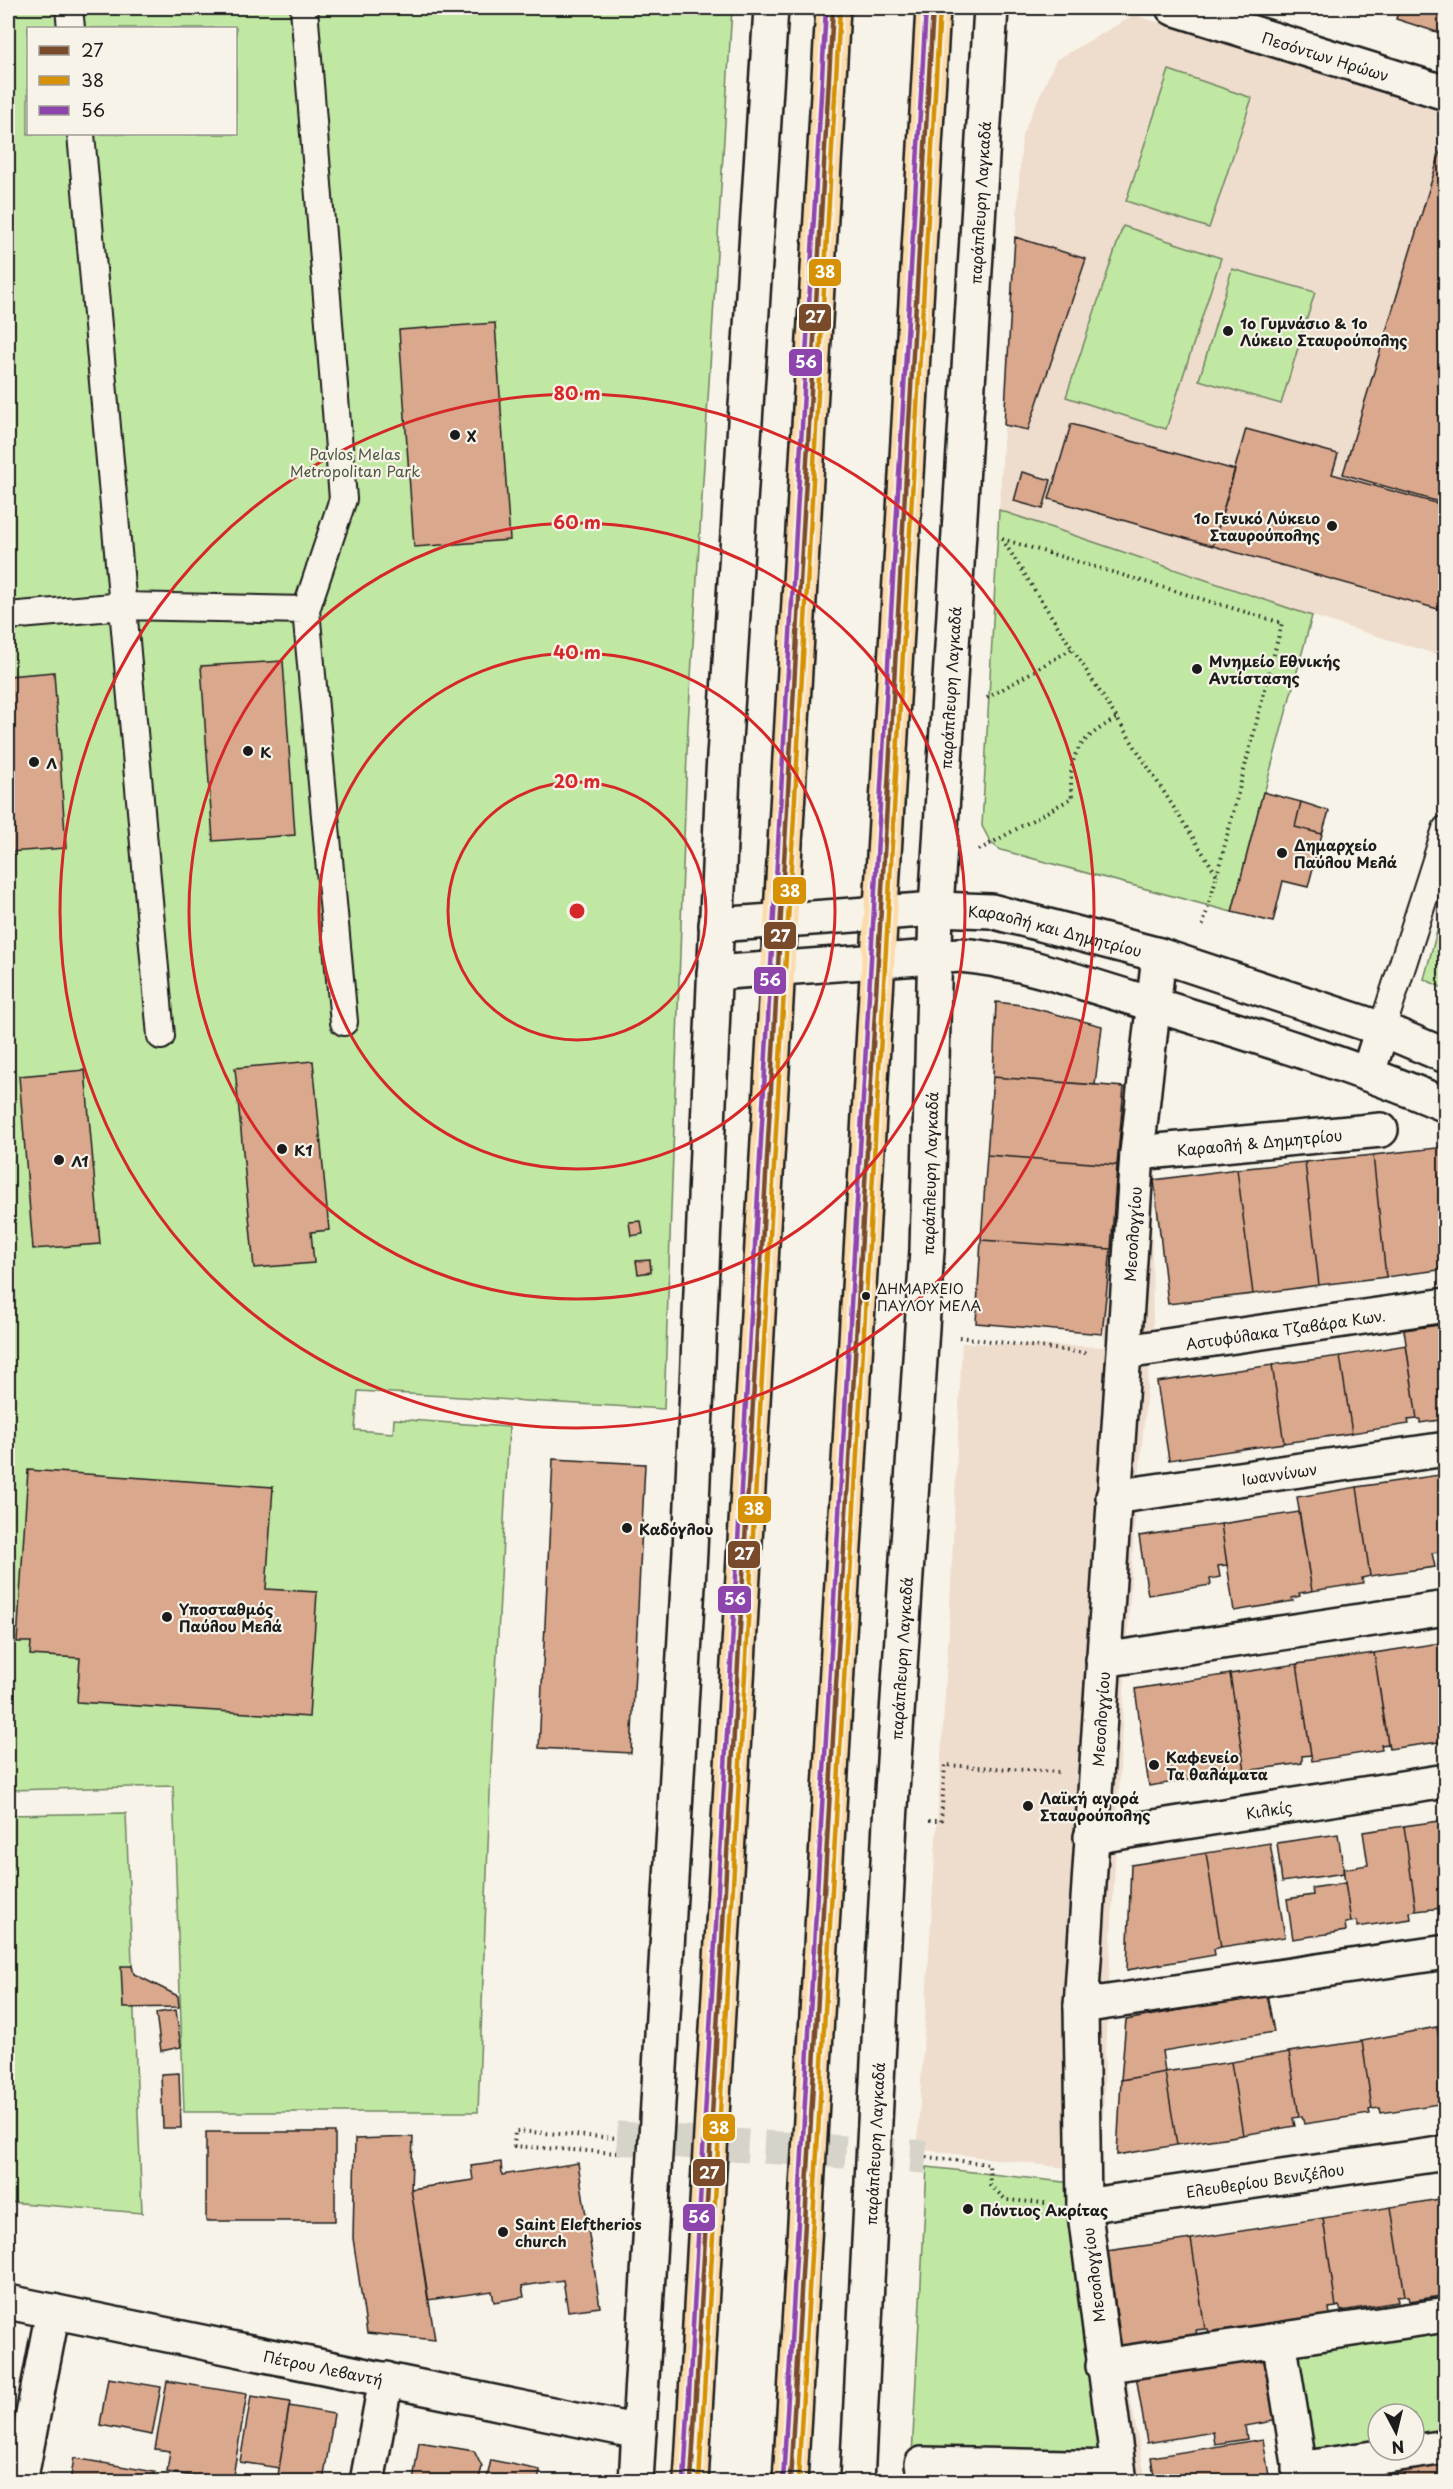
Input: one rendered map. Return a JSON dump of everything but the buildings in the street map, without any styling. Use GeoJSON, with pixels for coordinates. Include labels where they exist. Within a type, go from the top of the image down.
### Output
{"type":"FeatureCollection","features":[{"type":"Feature","properties":{"kind":"highway"},"geometry":{"type":"LineString","coordinates":[[692,2481],[833,8]]}},
{"type":"Feature","properties":{"kind":"highway"},"geometry":{"type":"LineString","coordinates":[[790,2481],[878,961],[885,795],[933,8]]}},
{"type":"Feature","properties":{"kind":"street"},"geometry":{"type":"LineString","coordinates":[[636,2481],[690,1551],[716,925],[771,8]]}},
{"type":"Feature","properties":{"kind":"street","name":"παράπλευρη Λαγκαδά"},"geometry":{"type":"LineString","coordinates":[[857,2481],[890,1821],[926,1262],[936,909],[991,8]]}},
{"type":"Feature","properties":{"kind":"street","name":"Πεσόντων Ηρώων"},"geometry":{"type":"LineString","coordinates":[[1173,8],[1446,93]]}},
{"type":"Feature","properties":{"kind":"street","name":"Καραολή και Δημητρίου"},"geometry":{"type":"LineString","coordinates":[[716,925],[936,909],[991,911],[1159,955],[1382,1029],[1446,1056]]}},
{"type":"Feature","properties":{"kind":"street"},"geometry":{"type":"LineString","coordinates":[[714,973],[960,955],[987,957],[1029,967],[1152,1004],[1368,1073],[1446,1106]]}},
{"type":"Feature","properties":{"kind":"street","name":"Μεσολογγίου"},"geometry":{"type":"LineString","coordinates":[[1119,2475],[1103,2366],[1084,2206],[1081,2006],[1137,1154],[1159,955]]}},
{"type":"Feature","properties":{"kind":"street"},"geometry":{"type":"LineString","coordinates":[[1368,1073],[1382,1029]]}},
{"type":"Feature","properties":{"kind":"street","name":"Καραολή & Δημητρίου"},"geometry":{"type":"LineString","coordinates":[[1137,1154],[1381,1130]]}},
{"type":"Feature","properties":{"kind":"street","name":"Αστυφύλακα Τζαβάρα Κων."},"geometry":{"type":"LineString","coordinates":[[1125,1352],[1446,1305]]}},
{"type":"Feature","properties":{"kind":"street","name":"Ιωαννίνων"},"geometry":{"type":"LineString","coordinates":[[1113,1497],[1446,1449]]}},
{"type":"Feature","properties":{"kind":"street"},"geometry":{"type":"LineString","coordinates":[[1103,1660],[1446,1608]]}},
{"type":"Feature","properties":{"kind":"street","name":"Κιλκίς"},"geometry":{"type":"LineString","coordinates":[[1091,1837],[1446,1781]]}},
{"type":"Feature","properties":{"kind":"street"},"geometry":{"type":"LineString","coordinates":[[1081,2006],[1446,1952]]}},
{"type":"Feature","properties":{"kind":"street","name":"Ελευθερίου Βενιζέλου"},"geometry":{"type":"LineString","coordinates":[[1084,2206],[1446,2153]]}},
{"type":"Feature","properties":{"kind":"street","name":"Πέτρου Λεβαντή"},"geometry":{"type":"LineString","coordinates":[[8,2302],[639,2432]]}},
{"type":"Feature","properties":{"kind":"street"},"geometry":{"type":"LineString","coordinates":[[20,2481],[53,2311]]}},
{"type":"Feature","properties":{"kind":"street"},"geometry":{"type":"LineString","coordinates":[[1103,2366],[1446,2315]]}},
{"type":"Feature","properties":{"kind":"street"},"geometry":{"type":"LineString","coordinates":[[1279,2340],[1300,2475],[1446,2447]]}},
{"type":"Feature","properties":{"kind":"street"},"geometry":{"type":"LineString","coordinates":[[367,2481],[386,2379]]}},
{"type":"Feature","properties":{"kind":"street"},"geometry":{"type":"LineString","coordinates":[[922,2464],[1119,2475]]}},
{"type":"Feature","properties":{"kind":"lane"},"geometry":{"type":"LineString","coordinates":[[69,8],[71,27]]}},
{"type":"Feature","properties":{"kind":"lane"},"geometry":{"type":"LineString","coordinates":[[304,8],[343,499],[306,610],[344,1022]]}},
{"type":"Feature","properties":{"kind":"lane"},"geometry":{"type":"LineString","coordinates":[[81,135],[161,1036]]}},
{"type":"Feature","properties":{"kind":"lane"},"geometry":{"type":"LineString","coordinates":[[8,616],[124,606],[306,610]]}},
{"type":"Feature","properties":{"kind":"lane"},"geometry":{"type":"LineString","coordinates":[[1382,1029],[1446,829]]}},
{"type":"Feature","properties":{"kind":"path"},"geometry":{"type":"LineString","coordinates":[[997,532],[1217,875]]}},
{"type":"Feature","properties":{"kind":"path"},"geometry":{"type":"LineString","coordinates":[[1002,539],[1282,623],[1200,935]]}},
{"type":"Feature","properties":{"kind":"path"},"geometry":{"type":"LineString","coordinates":[[986,699],[1072,649]]}},
{"type":"Feature","properties":{"kind":"path"},"geometry":{"type":"LineString","coordinates":[[976,852],[1072,798],[1070,780],[1079,745],[1091,733],[1117,718]]}},
{"type":"Feature","properties":{"kind":"path"},"geometry":{"type":"LineString","coordinates":[[978,1339],[1088,1353]]}},
{"type":"Feature","properties":{"kind":"path"},"geometry":{"type":"LineString","coordinates":[[945,1765],[1095,1774]]}},
{"type":"Feature","properties":{"kind":"path"},"geometry":{"type":"LineString","coordinates":[[617,2138],[515,2131],[514,2146],[656,2155]]}},
{"type":"Feature","properties":{"kind":"path"},"geometry":{"type":"LineString","coordinates":[[926,2157],[989,2164],[990,2185],[1006,2200],[1084,2206]]}},
{"type":"Feature","properties":{"kind":"shaded area","name":"1ο Γυμνάσιο & 1ο Λύκειο Σταυρούπολης"},"geometry":{"type":"Polygon","coordinates":[[[1134,15],[1445,110],[1445,657],[1312,616],[999,510],[1022,135],[1056,60],[1134,15]]]}},
{"type":"Feature","properties":{"kind":"shaded area","name":"Λαϊκή αγορά Σταυρούπολης"},"geometry":{"type":"Polygon","coordinates":[[[1117,1165],[1151,1168],[1153,1325],[1134,1531],[1123,1710],[1105,2053],[1102,2172],[1104,2257],[1146,2481],[1102,2481],[1065,2235],[1066,2168],[917,2149],[949,1628],[962,1343],[1109,1347],[1102,1334],[1117,1165]]]}},
{"type":"Feature","properties":{"kind":"green space","name":"Pavlos Melas Metropolitan Park"},"geometry":{"type":"Polygon","coordinates":[[[8,8],[732,8],[688,725],[664,1409],[358,1391],[355,1430],[393,1433],[394,1419],[509,1427],[491,1766],[478,2112],[184,2112],[173,1786],[8,1790],[8,8]]]}},
{"type":"Feature","properties":{"kind":"green space"},"geometry":{"type":"Polygon","coordinates":[[[1169,70],[1252,98],[1209,228],[1126,201],[1169,70]]]}},
{"type":"Feature","properties":{"kind":"green space"},"geometry":{"type":"Polygon","coordinates":[[[1123,226],[1221,258],[1166,429],[1066,397],[1123,226]]]}},
{"type":"Feature","properties":{"kind":"green space"},"geometry":{"type":"Polygon","coordinates":[[[1232,269],[1315,292],[1281,404],[1199,380],[1232,269]]]}},
{"type":"Feature","properties":{"kind":"green space"},"geometry":{"type":"Polygon","coordinates":[[[999,510],[1312,616],[1232,912],[1001,850],[991,843],[982,826],[999,510]]]}},
{"type":"Feature","properties":{"kind":"green space"},"geometry":{"type":"Polygon","coordinates":[[[1445,902],[1445,989],[1424,979],[1445,902]]]}},
{"type":"Feature","properties":{"kind":"green space"},"geometry":{"type":"Polygon","coordinates":[[[126,1813],[142,2213],[8,2202],[8,1815],[126,1813]]]}},
{"type":"Feature","properties":{"kind":"green space"},"geometry":{"type":"Polygon","coordinates":[[[927,2167],[1073,2183],[1107,2461],[912,2456],[927,2167]]]}},
{"type":"Feature","properties":{"kind":"green space"},"geometry":{"type":"Polygon","coordinates":[[[1445,2325],[1445,2436],[1426,2439],[1426,2402],[1366,2402],[1366,2448],[1306,2457],[1290,2349],[1445,2325]]]}},
{"type":"Feature","properties":{"kind":"tunnel"},"geometry":{"type":"LineString","coordinates":[[617,2138],[926,2157]]}},
{"type":"Feature","properties":{"kind":"transit line","name":"56"},"geometry":{"type":"LineString","coordinates":[[684,2482],[826,8]]}},
{"type":"Feature","properties":{"kind":"transit line","name":"27"},"geometry":{"type":"LineString","coordinates":[[691,2482],[833,8]]}},
{"type":"Feature","properties":{"kind":"transit line","name":"38"},"geometry":{"type":"LineString","coordinates":[[699,2482],[840,8]]}},
{"type":"Feature","properties":{"kind":"transit line","name":"56"},"geometry":{"type":"LineString","coordinates":[[783,2482],[926,8]]}},
{"type":"Feature","properties":{"kind":"transit line","name":"27"},"geometry":{"type":"LineString","coordinates":[[790,2482],[933,8]]}},
{"type":"Feature","properties":{"kind":"transit line","name":"38"},"geometry":{"type":"LineString","coordinates":[[798,2482],[940,8]]}},
{"type":"Feature","properties":{"kind":"place","name":"1ο Γυμνάσιο & 1ο Λύκειο Σταυρούπολης"},"geometry":{"type":"Point","coordinates":[1228,331]}},
{"type":"Feature","properties":{"kind":"place","name":"Χ"},"geometry":{"type":"Point","coordinates":[455,435]}},
{"type":"Feature","properties":{"kind":"place","name":"1ο Γενικό Λύκειο Σταυρούπολης"},"geometry":{"type":"Point","coordinates":[1332,526]}},
{"type":"Feature","properties":{"kind":"place","name":"Μνημείο Εθνικής Αντίστασης"},"geometry":{"type":"Point","coordinates":[1197,669]}},
{"type":"Feature","properties":{"kind":"place","name":"Κ"},"geometry":{"type":"Point","coordinates":[248,751]}},
{"type":"Feature","properties":{"kind":"place","name":"Λ"},"geometry":{"type":"Point","coordinates":[34,762]}},
{"type":"Feature","properties":{"kind":"place","name":"Δημαρχείο Παύλου Μελά"},"geometry":{"type":"Point","coordinates":[1282,853]}},
{"type":"Feature","properties":{"kind":"place","name":"Κ1"},"geometry":{"type":"Point","coordinates":[282,1149]}},
{"type":"Feature","properties":{"kind":"place","name":"Λ1"},"geometry":{"type":"Point","coordinates":[59,1160]}},
{"type":"Feature","properties":{"kind":"place","name":"ΔΗΜΑΡΧΕΙΟ ΠΑΥΛΟΥ ΜΕΛΑ"},"geometry":{"type":"Point","coordinates":[866,1296]}},
{"type":"Feature","properties":{"kind":"place","name":"Καδόγλου"},"geometry":{"type":"Point","coordinates":[627,1528]}},
{"type":"Feature","properties":{"kind":"place","name":"Υποσταθμός Παύλου Μελά"},"geometry":{"type":"Point","coordinates":[167,1617]}},
{"type":"Feature","properties":{"kind":"place","name":"Καφενείο Τα θαλάματα"},"geometry":{"type":"Point","coordinates":[1154,1765]}},
{"type":"Feature","properties":{"kind":"place","name":"Λαϊκή αγορά Σταυρούπολης"},"geometry":{"type":"Point","coordinates":[1028,1806]}},
{"type":"Feature","properties":{"kind":"place","name":"Πόντιος Ακρίτας"},"geometry":{"type":"Point","coordinates":[968,2209]}},
{"type":"Feature","properties":{"kind":"place","name":"Saint Eleftherios church"},"geometry":{"type":"Point","coordinates":[503,2232]}}]}
